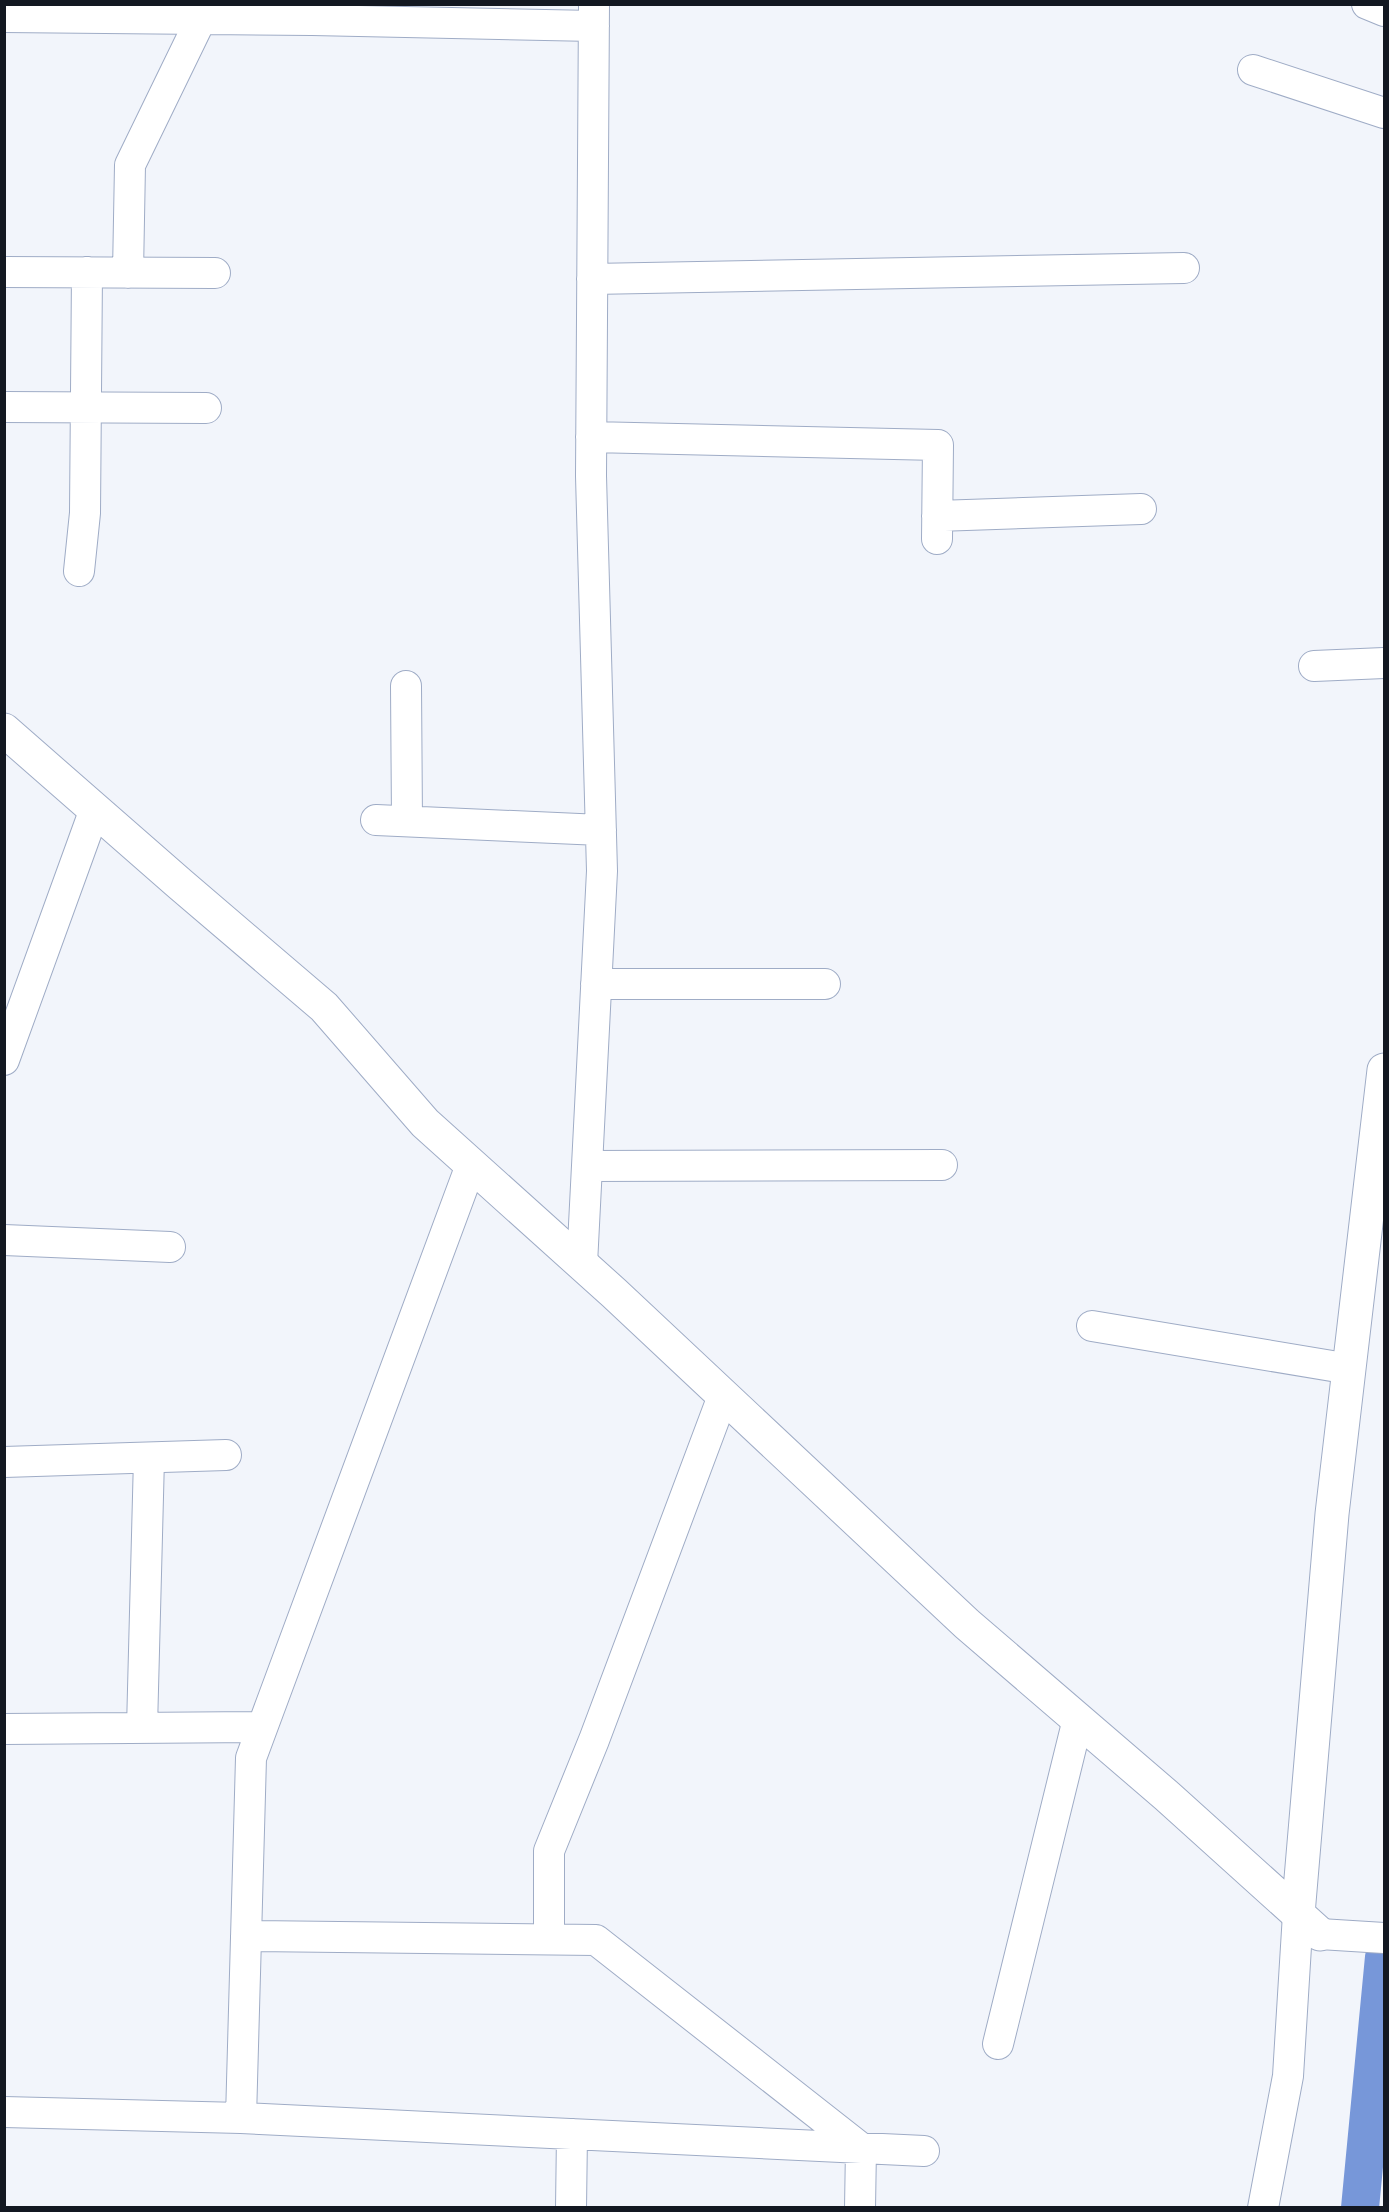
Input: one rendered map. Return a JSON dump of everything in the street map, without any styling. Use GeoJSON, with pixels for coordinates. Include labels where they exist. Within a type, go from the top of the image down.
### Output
{"type":"FeatureCollection","features":[{"type":"Feature","properties":{"kind":"street"},"geometry":{"type":"LineString","coordinates":[[1367,4],[1384,11]]}},
{"type":"Feature","properties":{"kind":"street"},"geometry":{"type":"LineString","coordinates":[[4,17],[201,19],[594,16],[591,437],[602,872],[582,1264]]}},
{"type":"Feature","properties":{"kind":"street"},"geometry":{"type":"LineString","coordinates":[[128,273],[130,165],[201,19]]}},
{"type":"Feature","properties":{"kind":"street"},"geometry":{"type":"LineString","coordinates":[[1253,70],[1384,113]]}},
{"type":"Feature","properties":{"kind":"street"},"geometry":{"type":"LineString","coordinates":[[592,279],[1184,268]]}},
{"type":"Feature","properties":{"kind":"street"},"geometry":{"type":"LineString","coordinates":[[4,272],[214,273]]}},
{"type":"Feature","properties":{"kind":"street"},"geometry":{"type":"LineString","coordinates":[[79,571],[86,513],[87,272]]}},
{"type":"Feature","properties":{"kind":"street"},"geometry":{"type":"LineString","coordinates":[[4,407],[206,408]]}},
{"type":"Feature","properties":{"kind":"street"},"geometry":{"type":"LineString","coordinates":[[591,437],[938,446],[937,528],[1141,509]]}},
{"type":"Feature","properties":{"kind":"street"},"geometry":{"type":"LineString","coordinates":[[1314,666],[1384,663]]}},
{"type":"Feature","properties":{"kind":"street"},"geometry":{"type":"LineString","coordinates":[[406,686],[407,821]]}},
{"type":"Feature","properties":{"kind":"street"},"geometry":{"type":"LineString","coordinates":[[4,730],[180,885],[324,1007],[425,1123],[582,1264],[967,1624],[1167,1796],[1309,1924],[1384,1938]]}},
{"type":"Feature","properties":{"kind":"street"},"geometry":{"type":"LineString","coordinates":[[4,1060],[95,809]]}},
{"type":"Feature","properties":{"kind":"street"},"geometry":{"type":"LineString","coordinates":[[376,820],[601,830]]}},
{"type":"Feature","properties":{"kind":"street"},"geometry":{"type":"LineString","coordinates":[[596,984],[825,984]]}},
{"type":"Feature","properties":{"kind":"street"},"geometry":{"type":"LineString","coordinates":[[1263,2208],[1288,2076],[1309,1924],[1332,1514],[1384,1070]]}},
{"type":"Feature","properties":{"kind":"street"},"geometry":{"type":"LineString","coordinates":[[241,2118],[251,1758],[471,1165]]}},
{"type":"Feature","properties":{"kind":"street"},"geometry":{"type":"LineString","coordinates":[[587,1166],[942,1165]]}},
{"type":"Feature","properties":{"kind":"street"},"geometry":{"type":"LineString","coordinates":[[4,1240],[170,1247]]}},
{"type":"Feature","properties":{"kind":"street"},"geometry":{"type":"LineString","coordinates":[[1092,1326],[1350,1369]]}},
{"type":"Feature","properties":{"kind":"street"},"geometry":{"type":"LineString","coordinates":[[549,1939],[549,1851],[594,1740],[723,1396]]}},
{"type":"Feature","properties":{"kind":"street"},"geometry":{"type":"LineString","coordinates":[[4,1462],[226,1455]]}},
{"type":"Feature","properties":{"kind":"street"},"geometry":{"type":"LineString","coordinates":[[142,1728],[149,1458]]}},
{"type":"Feature","properties":{"kind":"street"},"geometry":{"type":"LineString","coordinates":[[998,2044],[1078,1719]]}},
{"type":"Feature","properties":{"kind":"street"},"geometry":{"type":"LineString","coordinates":[[4,1729],[262,1727]]}},
{"type":"Feature","properties":{"kind":"street"},"geometry":{"type":"LineString","coordinates":[[246,1936],[596,1940],[861,2148]]}},
{"type":"Feature","properties":{"kind":"street"},"geometry":{"type":"LineString","coordinates":[[4,2112],[241,2118],[924,2151]]}},
{"type":"Feature","properties":{"kind":"street"},"geometry":{"type":"LineString","coordinates":[[571,2208],[572,2134]]}},
{"type":"Feature","properties":{"kind":"street"},"geometry":{"type":"LineString","coordinates":[[860,2208],[861,2148]]}},
{"type":"Feature","properties":{"kind":"waterway"},"geometry":{"type":"LineString","coordinates":[[1360,2208],[1384,1957]]}}]}
